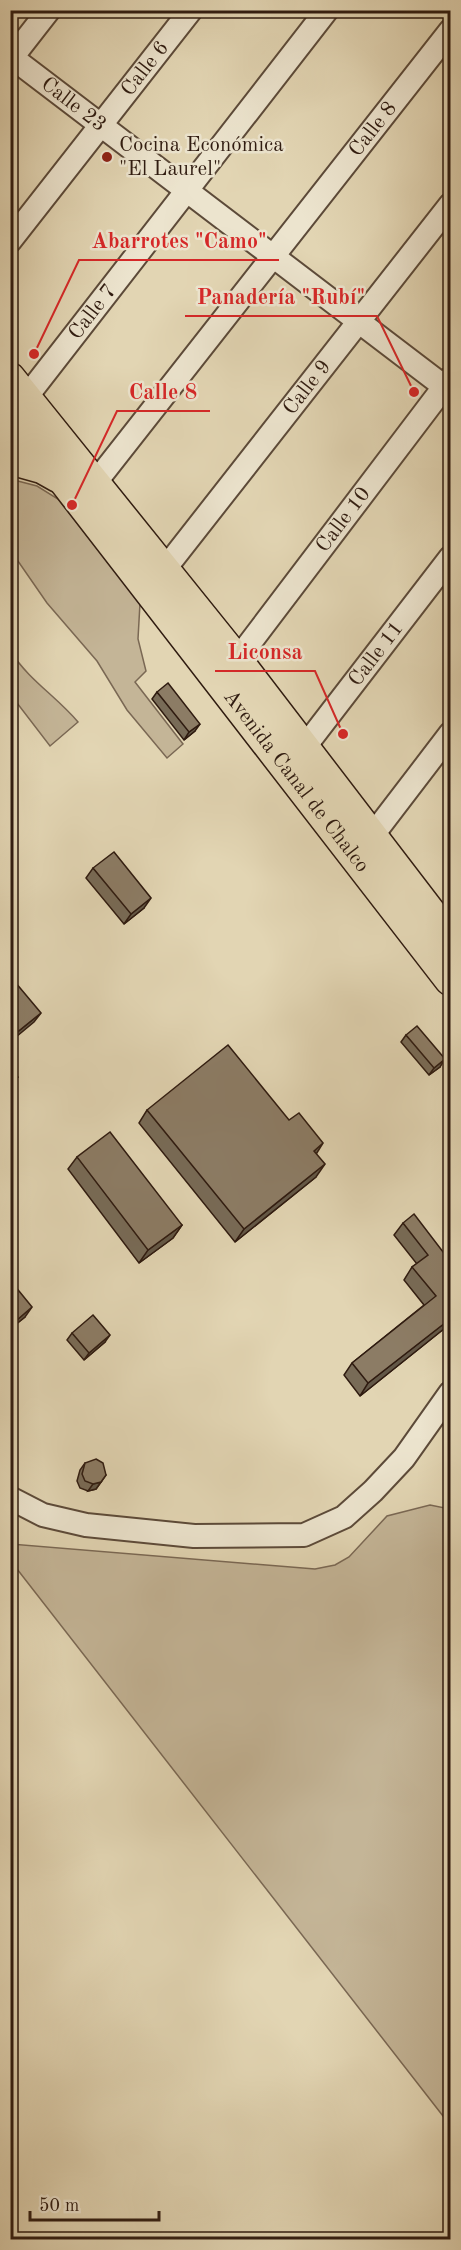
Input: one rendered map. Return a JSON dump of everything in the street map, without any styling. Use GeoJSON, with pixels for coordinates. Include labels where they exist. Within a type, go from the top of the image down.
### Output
{"type":"FeatureCollection","features":[{"type":"Feature","properties":{"kind":"main road","name":"Avenida Canal de Chalco"},"geometry":{"type":"LineString","coordinates":[[14,404],[59,477],[150,590],[450,980]]}},
{"type":"Feature","properties":{"kind":"main road","name":"Avenida Canal de Chalco"},"geometry":{"type":"LineString","coordinates":[[14,404],[95,483],[237,660],[372,836],[447,924]]}},
{"type":"Feature","properties":{"kind":"main road"},"geometry":{"type":"LineString","coordinates":[[10,459],[42,468],[59,477]]}},
{"type":"Feature","properties":{"kind":"street"},"geometry":{"type":"LineString","coordinates":[[11,58],[48,10]]}},
{"type":"Feature","properties":{"kind":"street","name":"Calle 6"},"geometry":{"type":"LineString","coordinates":[[10,242],[103,126],[191,10]]}},
{"type":"Feature","properties":{"kind":"street","name":"Calle 7"},"geometry":{"type":"LineString","coordinates":[[14,404],[188,191],[327,10]]}},
{"type":"Feature","properties":{"kind":"street","name":"Calle 8"},"geometry":{"type":"LineString","coordinates":[[95,483],[450,31]]}},
{"type":"Feature","properties":{"kind":"street","name":"Calle 23"},"geometry":{"type":"LineString","coordinates":[[11,58],[360,322],[449,385]]}},
{"type":"Feature","properties":{"kind":"street","name":"Calle 9"},"geometry":{"type":"LineString","coordinates":[[164,570],[450,205]]}},
{"type":"Feature","properties":{"kind":"street","name":"Calle 10"},"geometry":{"type":"LineString","coordinates":[[237,660],[449,385]]}},
{"type":"Feature","properties":{"kind":"street","name":"Calle 11"},"geometry":{"type":"LineString","coordinates":[[303,749],[450,558]]}},
{"type":"Feature","properties":{"kind":"street"},"geometry":{"type":"LineString","coordinates":[[372,836],[450,734]]}},
{"type":"Feature","properties":{"kind":"street"},"geometry":{"type":"LineString","coordinates":[[10,1498],[43,1515],[86,1525],[194,1536],[304,1535],[344,1517],[373,1491],[405,1458],[450,1393]]}},
{"type":"Feature","properties":{"kind":"shaded area"},"geometry":{"type":"Polygon","coordinates":[[[10,479],[37,486],[58,499],[140,603],[138,639],[146,671],[135,682],[183,744],[167,758],[127,710],[97,661],[47,603],[11,551],[10,479]]]}},
{"type":"Feature","properties":{"kind":"shaded area"},"geometry":{"type":"Polygon","coordinates":[[[11,652],[26,671],[78,722],[50,746],[14,699],[11,701],[11,652]]]}},
{"type":"Feature","properties":{"kind":"shaded area"},"geometry":{"type":"Polygon","coordinates":[[[430,1505],[450,1509],[450,2125],[10,1560],[11,1544],[315,1569],[335,1565],[349,1557],[387,1516],[430,1505]]]}},
{"type":"Feature","properties":{"kind":"building"},"geometry":{"type":"Polygon","coordinates":[[[168,683],[200,724],[189,732],[157,692],[168,683]]]}},
{"type":"Feature","properties":{"kind":"building"},"geometry":{"type":"Polygon","coordinates":[[[114,852],[151,898],[131,914],[93,868],[114,852]]]}},
{"type":"Feature","properties":{"kind":"building"},"geometry":{"type":"Polygon","coordinates":[[[10,976],[41,1013],[10,1038],[10,976]]]}},
{"type":"Feature","properties":{"kind":"building"},"geometry":{"type":"Polygon","coordinates":[[[417,1026],[445,1059],[434,1068],[406,1035],[417,1026]]]}},
{"type":"Feature","properties":{"kind":"building"},"geometry":{"type":"Polygon","coordinates":[[[228,1045],[289,1120],[299,1113],[323,1143],[314,1151],[325,1164],[244,1229],[147,1110],[228,1045]]]}},
{"type":"Feature","properties":{"kind":"building"},"geometry":{"type":"Polygon","coordinates":[[[10,1067],[18,1077],[10,1082],[10,1067]]]}},
{"type":"Feature","properties":{"kind":"building"},"geometry":{"type":"Polygon","coordinates":[[[110,1132],[182,1225],[148,1250],[77,1157],[110,1132]]]}},
{"type":"Feature","properties":{"kind":"building"},"geometry":{"type":"Polygon","coordinates":[[[414,1214],[450,1261],[450,1319],[368,1383],[352,1363],[436,1296],[412,1267],[428,1255],[403,1223],[414,1214]]]}},
{"type":"Feature","properties":{"kind":"building"},"geometry":{"type":"Polygon","coordinates":[[[10,1280],[32,1307],[17,1320],[10,1312],[10,1280]]]}},
{"type":"Feature","properties":{"kind":"building"},"geometry":{"type":"Polygon","coordinates":[[[93,1315],[110,1335],[89,1353],[72,1333],[93,1315]]]}},
{"type":"Feature","properties":{"kind":"building"},"geometry":{"type":"Polygon","coordinates":[[[96,1459],[103,1463],[106,1475],[101,1482],[93,1484],[85,1481],[82,1474],[85,1463],[96,1459]]]}},
{"type":"Feature","properties":{"kind":"place","name":"Cocina Económica \"El Laurel\""},"geometry":{"type":"Point","coordinates":[107,157]}},
{"type":"Feature","properties":{"kind":"place","name":"Abarrotes \"Camo\""},"geometry":{"type":"Point","coordinates":[34,354]}},
{"type":"Feature","properties":{"kind":"place","name":"Panadería \"Rubí\""},"geometry":{"type":"Point","coordinates":[414,392]}},
{"type":"Feature","properties":{"kind":"place","name":"Calle 8"},"geometry":{"type":"Point","coordinates":[72,505]}},
{"type":"Feature","properties":{"kind":"place","name":"Liconsa"},"geometry":{"type":"Point","coordinates":[343,734]}}]}
